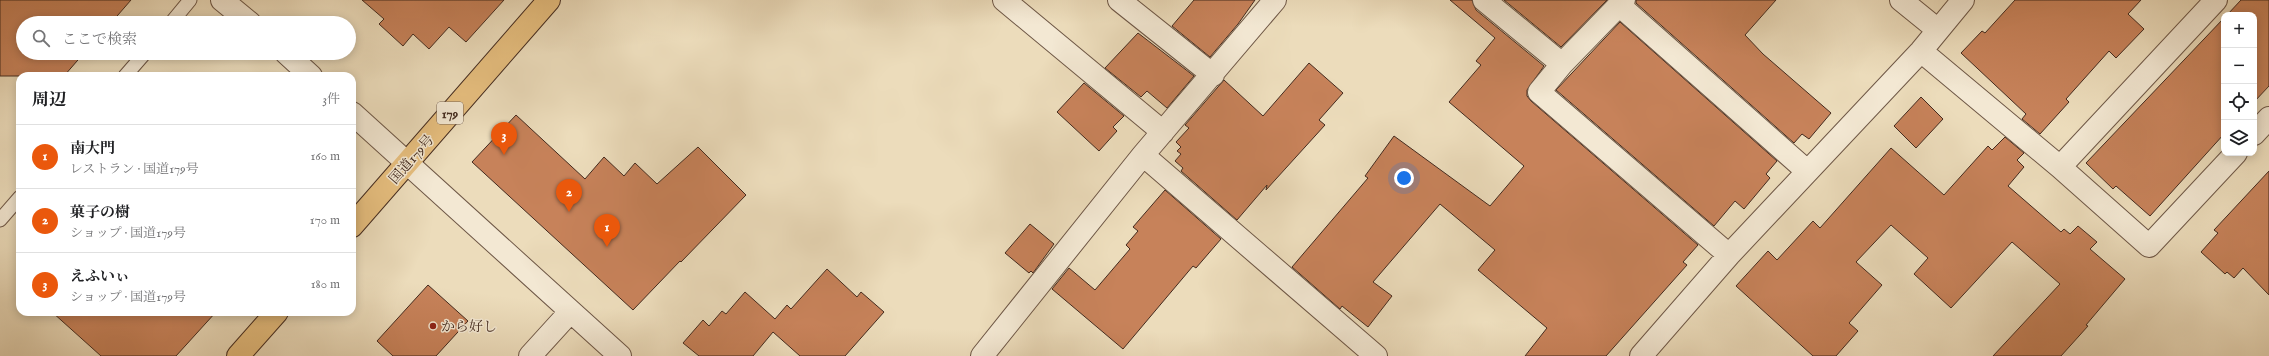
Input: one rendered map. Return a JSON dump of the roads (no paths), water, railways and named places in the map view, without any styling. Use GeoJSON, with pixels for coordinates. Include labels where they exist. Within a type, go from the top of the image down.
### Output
{"type":"FeatureCollection","features":[{"type":"Feature","properties":{"kind":"highway","name":"国道179号"},"geometry":{"type":"LineString","coordinates":[[356,222],[549,0]]}},
{"type":"Feature","properties":{"kind":"highway"},"geometry":{"type":"LineString","coordinates":[[238,356],[273,316]]}},
{"type":"Feature","properties":{"kind":"street"},"geometry":{"type":"LineString","coordinates":[[222,0],[241,16]]}},
{"type":"Feature","properties":{"kind":"street"},"geometry":{"type":"LineString","coordinates":[[1004,0],[1163,132]]}},
{"type":"Feature","properties":{"kind":"street"},"geometry":{"type":"LineString","coordinates":[[1119,0],[1213,75]]}},
{"type":"Feature","properties":{"kind":"street"},"geometry":{"type":"LineString","coordinates":[[982,356],[1143,155],[1213,75],[1275,0]]}},
{"type":"Feature","properties":{"kind":"street"},"geometry":{"type":"LineString","coordinates":[[1484,0],[1562,64]]}},
{"type":"Feature","properties":{"kind":"street"},"geometry":{"type":"LineString","coordinates":[[1901,0],[1938,30]]}},
{"type":"Feature","properties":{"kind":"street"},"geometry":{"type":"LineString","coordinates":[[1641,356],[1729,255],[1921,51],[1963,0]]}},
{"type":"Feature","properties":{"kind":"street"},"geometry":{"type":"LineString","coordinates":[[2060,167],[2216,0]]}},
{"type":"Feature","properties":{"kind":"street"},"geometry":{"type":"LineString","coordinates":[[1729,255],[1540,92],[1562,64],[1621,3],[1807,172]]}},
{"type":"Feature","properties":{"kind":"street"},"geometry":{"type":"LineString","coordinates":[[1921,51],[2060,167],[2149,246],[2233,156]]}},
{"type":"Feature","properties":{"kind":"street"},"geometry":{"type":"LineString","coordinates":[[294,60],[307,72]]}},
{"type":"Feature","properties":{"kind":"street"},"geometry":{"type":"LineString","coordinates":[[356,117],[620,356]]}},
{"type":"Feature","properties":{"kind":"street"},"geometry":{"type":"LineString","coordinates":[[2257,131],[2269,118]]}},
{"type":"Feature","properties":{"kind":"street"},"geometry":{"type":"LineString","coordinates":[[1143,155],[1376,356]]}},
{"type":"Feature","properties":{"kind":"street"},"geometry":{"type":"LineString","coordinates":[[530,356],[570,312]]}},
{"type":"Feature","properties":{"kind":"lane"},"geometry":{"type":"LineString","coordinates":[[176,16],[190,0]]}},
{"type":"Feature","properties":{"kind":"lane"},"geometry":{"type":"LineString","coordinates":[[128,72],[139,60]]}},
{"type":"Feature","properties":{"kind":"lane"},"geometry":{"type":"LineString","coordinates":[[0,220],[16,202]]}},
{"type":"Feature","properties":{"kind":"place","name":"えふいぃ"},"geometry":{"type":"Point","coordinates":[504,155]}},
{"type":"Feature","properties":{"kind":"place","name":"菓子の樹"},"geometry":{"type":"Point","coordinates":[569,212]}},
{"type":"Feature","properties":{"kind":"place","name":"南大門"},"geometry":{"type":"Point","coordinates":[607,247]}},
{"type":"Feature","properties":{"kind":"place","name":"から好し"},"geometry":{"type":"Point","coordinates":[433,326]}}]}
